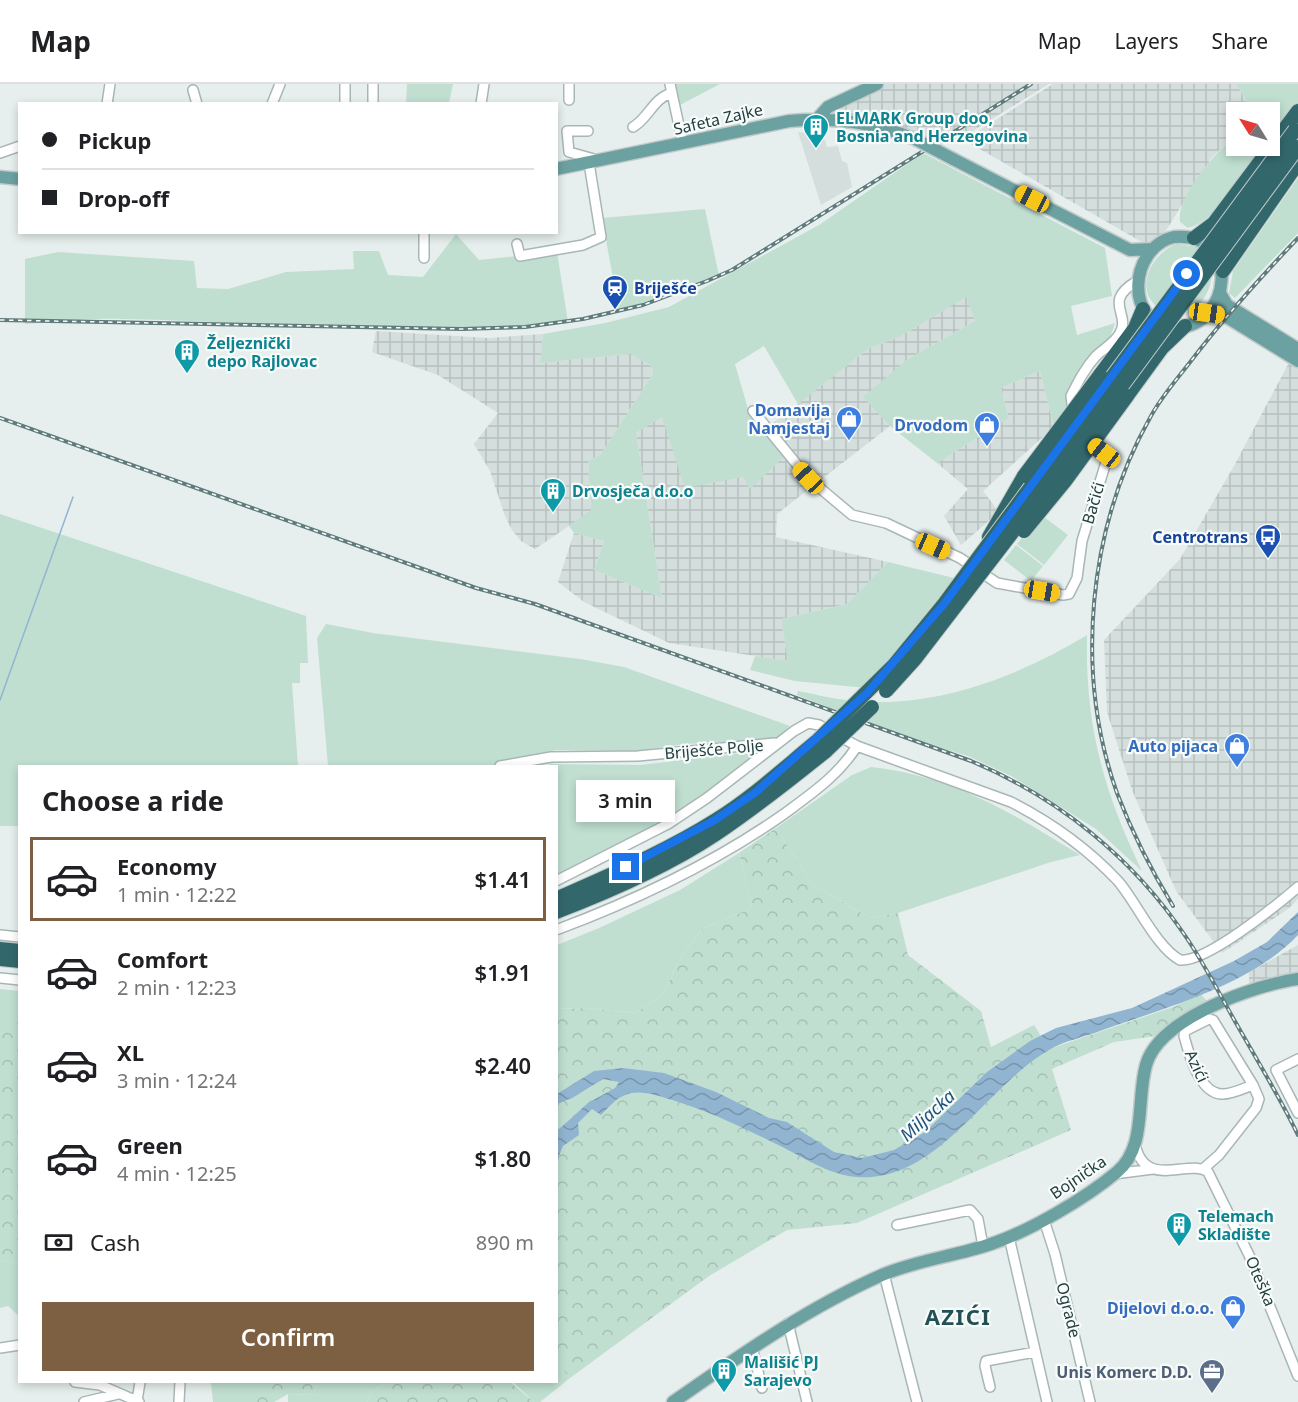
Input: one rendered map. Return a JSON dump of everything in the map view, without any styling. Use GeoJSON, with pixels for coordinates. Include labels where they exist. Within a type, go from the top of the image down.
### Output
{"type":"FeatureCollection","features":[{"type":"Feature","properties":{"kind":"highway"},"geometry":{"type":"LineString","coordinates":[[1194,238],[1214,223],[1298,111]]}},
{"type":"Feature","properties":{"kind":"highway"},"geometry":{"type":"LineString","coordinates":[[558,911],[624,883],[714,835],[772,795],[821,746],[894,665],[978,557],[1296,128]]}},
{"type":"Feature","properties":{"kind":"highway"},"geometry":{"type":"LineString","coordinates":[[886,691],[915,659],[1051,482],[1298,147]]}},
{"type":"Feature","properties":{"kind":"highway"},"geometry":{"type":"LineString","coordinates":[[1222,271],[1298,163]]}},
{"type":"Feature","properties":{"kind":"highway"},"geometry":{"type":"LineString","coordinates":[[978,557],[1024,476],[1135,328],[1141,304]]}},
{"type":"Feature","properties":{"kind":"highway"},"geometry":{"type":"LineString","coordinates":[[558,897],[606,877],[715,820],[821,746],[913,667],[992,567],[1045,507],[1162,348],[1174,333],[1185,326]]}},
{"type":"Feature","properties":{"kind":"highway"},"geometry":{"type":"LineString","coordinates":[[0,949],[18,951]]}},
{"type":"Feature","properties":{"kind":"highway"},"geometry":{"type":"LineString","coordinates":[[0,959],[18,961]]}},
{"type":"Feature","properties":{"kind":"main road"},"geometry":{"type":"LineString","coordinates":[[819,118],[828,106],[877,84]]}},
{"type":"Feature","properties":{"kind":"main road","name":"Safeta Zajke"},"geometry":{"type":"LineString","coordinates":[[558,169],[777,123],[819,118],[872,124],[915,139],[1130,250]]}},
{"type":"Feature","properties":{"kind":"main road"},"geometry":{"type":"LineString","coordinates":[[0,177],[18,179]]}},
{"type":"Feature","properties":{"kind":"main road"},"geometry":{"type":"LineString","coordinates":[[1139,275],[1153,249],[1170,238],[1194,238],[1215,253],[1222,271],[1220,293],[1223,301],[1298,349]]}},
{"type":"Feature","properties":{"kind":"main road"},"geometry":{"type":"LineString","coordinates":[[1153,249],[1130,250],[1139,275],[1141,304],[1149,316],[1165,326],[1185,326],[1207,313],[1220,293]]}},
{"type":"Feature","properties":{"kind":"main road"},"geometry":{"type":"LineString","coordinates":[[1207,313],[1225,316],[1298,361]]}},
{"type":"Feature","properties":{"kind":"main road","name":"Bojnička"},"geometry":{"type":"LineString","coordinates":[[674,1402],[788,1323],[884,1274],[1010,1237],[1044,1220],[1114,1174],[1127,1161],[1135,1144],[1145,1065],[1153,1051],[1168,1035],[1197,1014],[1234,995],[1257,987],[1298,979]]}},
{"type":"Feature","properties":{"kind":"street"},"geometry":{"type":"LineString","coordinates":[[98,84],[110,85],[106,102]]}},
{"type":"Feature","properties":{"kind":"street"},"geometry":{"type":"LineString","coordinates":[[273,102],[280,84]]}},
{"type":"Feature","properties":{"kind":"street"},"geometry":{"type":"LineString","coordinates":[[345,84],[345,102]]}},
{"type":"Feature","properties":{"kind":"street"},"geometry":{"type":"LineString","coordinates":[[373,84],[373,102]]}},
{"type":"Feature","properties":{"kind":"street"},"geometry":{"type":"LineString","coordinates":[[481,102],[484,84]]}},
{"type":"Feature","properties":{"kind":"street"},"geometry":{"type":"LineString","coordinates":[[569,84],[569,100]]}},
{"type":"Feature","properties":{"kind":"street"},"geometry":{"type":"LineString","coordinates":[[633,127],[645,117],[659,98],[671,89],[683,144]]}},
{"type":"Feature","properties":{"kind":"street"},"geometry":{"type":"LineString","coordinates":[[193,90],[196,102]]}},
{"type":"Feature","properties":{"kind":"street"},"geometry":{"type":"LineString","coordinates":[[588,131],[567,131],[569,152],[602,160]]}},
{"type":"Feature","properties":{"kind":"street"},"geometry":{"type":"LineString","coordinates":[[0,153],[18,147]]}},
{"type":"Feature","properties":{"kind":"street"},"geometry":{"type":"LineString","coordinates":[[518,244],[520,256],[583,244],[601,237],[589,163]]}},
{"type":"Feature","properties":{"kind":"street"},"geometry":{"type":"LineString","coordinates":[[424,234],[424,258]]}},
{"type":"Feature","properties":{"kind":"street"},"geometry":{"type":"LineString","coordinates":[[1121,295],[1139,275]]}},
{"type":"Feature","properties":{"kind":"street"},"geometry":{"type":"LineString","coordinates":[[1121,295],[1127,294],[1141,304]]}},
{"type":"Feature","properties":{"kind":"street","name":"Bačići"},"geometry":{"type":"LineString","coordinates":[[753,411],[789,458],[819,489],[845,510],[864,520],[886,523],[960,558],[997,583],[1063,595],[1069,594],[1074,587],[1082,541],[1106,462],[1104,453],[1086,440],[1074,419],[1071,396],[1095,357],[1120,334],[1122,327],[1118,306],[1121,295]]}},
{"type":"Feature","properties":{"kind":"street"},"geometry":{"type":"LineString","coordinates":[[777,743],[802,725],[814,724],[826,727],[858,746],[1011,802],[1047,822],[1082,848],[1118,881],[1167,949],[1180,960],[1192,960],[1239,933],[1298,887]]}},
{"type":"Feature","properties":{"kind":"street","name":"Briješće Polje"},"geometry":{"type":"LineString","coordinates":[[510,765],[777,743]]}},
{"type":"Feature","properties":{"kind":"street","name":"Briješće Polje"},"geometry":{"type":"LineString","coordinates":[[558,880],[668,824],[707,798],[777,743]]}},
{"type":"Feature","properties":{"kind":"street"},"geometry":{"type":"LineString","coordinates":[[558,929],[612,909],[704,865],[753,835],[838,772],[858,746]]}},
{"type":"Feature","properties":{"kind":"street"},"geometry":{"type":"LineString","coordinates":[[0,935],[18,937]]}},
{"type":"Feature","properties":{"kind":"street"},"geometry":{"type":"LineString","coordinates":[[0,978],[18,980]]}},
{"type":"Feature","properties":{"kind":"street","name":"Azići"},"geometry":{"type":"LineString","coordinates":[[1204,1020],[1213,1020],[1253,1085],[1222,1094],[1209,1090],[1202,1082],[1187,1046],[1185,1031],[1204,1020]]}},
{"type":"Feature","properties":{"kind":"street"},"geometry":{"type":"LineString","coordinates":[[1298,1059],[1276,1070],[1298,1113]]}},
{"type":"Feature","properties":{"kind":"street"},"geometry":{"type":"LineString","coordinates":[[1114,1174],[1154,1169],[1179,1171],[1203,1169],[1219,1155],[1256,1108],[1259,1099],[1253,1085]]}},
{"type":"Feature","properties":{"kind":"street"},"geometry":{"type":"LineString","coordinates":[[1135,1144],[1139,1156],[1154,1169]]}},
{"type":"Feature","properties":{"kind":"street","name":"Oteška"},"geometry":{"type":"LineString","coordinates":[[1203,1169],[1208,1172],[1227,1205],[1250,1255],[1298,1376]]}},
{"type":"Feature","properties":{"kind":"street"},"geometry":{"type":"LineString","coordinates":[[897,1225],[970,1210],[978,1219],[983,1246]]}},
{"type":"Feature","properties":{"kind":"street","name":"Ograde"},"geometry":{"type":"LineString","coordinates":[[1044,1220],[1055,1254],[1090,1402]]}},
{"type":"Feature","properties":{"kind":"street"},"geometry":{"type":"LineString","coordinates":[[1010,1237],[1047,1402]]}},
{"type":"Feature","properties":{"kind":"street"},"geometry":{"type":"LineString","coordinates":[[884,1274],[917,1402]]}},
{"type":"Feature","properties":{"kind":"street"},"geometry":{"type":"LineString","coordinates":[[788,1323],[807,1402]]}},
{"type":"Feature","properties":{"kind":"street"},"geometry":{"type":"LineString","coordinates":[[0,1348],[18,1345]]}},
{"type":"Feature","properties":{"kind":"street"},"geometry":{"type":"LineString","coordinates":[[752,1347],[762,1388]]}},
{"type":"Feature","properties":{"kind":"street"},"geometry":{"type":"LineString","coordinates":[[990,1387],[984,1366],[986,1361],[1035,1352]]}},
{"type":"Feature","properties":{"kind":"street"},"geometry":{"type":"LineString","coordinates":[[83,1383],[100,1385],[138,1402],[140,1383]]}},
{"type":"Feature","properties":{"kind":"street"},"geometry":{"type":"LineString","coordinates":[[179,1402],[180,1383]]}},
{"type":"Feature","properties":{"kind":"street"},"geometry":{"type":"LineString","coordinates":[[84,1402],[118,1394]]}},
{"type":"Feature","properties":{"kind":"shaded area"},"geometry":{"type":"Polygon","coordinates":[[[877,84],[1049,84],[953,143],[936,144],[906,128],[832,117],[868,87],[877,84]]]}},
{"type":"Feature","properties":{"kind":"shaded area"},"geometry":{"type":"Polygon","coordinates":[[[1053,84],[1236,84],[1248,102],[1226,102],[1226,144],[1212,157],[1165,232],[1147,245],[964,140],[1053,84]]]}},
{"type":"Feature","properties":{"kind":"shaded area"},"geometry":{"type":"Polygon","coordinates":[[[798,132],[823,135],[827,147],[838,146],[842,161],[847,163],[852,187],[821,205],[798,132]]]}},
{"type":"Feature","properties":{"kind":"shaded area"},"geometry":{"type":"Polygon","coordinates":[[[966,296],[975,321],[908,359],[864,397],[890,426],[777,514],[776,537],[888,562],[847,604],[781,619],[788,661],[669,643],[584,602],[558,582],[574,533],[604,541],[594,570],[662,598],[636,433],[662,416],[744,477],[750,488],[764,430],[868,349],[901,336],[966,296]]]}},
{"type":"Feature","properties":{"kind":"shaded area"},"geometry":{"type":"Polygon","coordinates":[[[376,331],[488,338],[543,334],[540,363],[631,354],[651,366],[654,372],[601,454],[588,461],[591,511],[535,549],[521,541],[512,530],[490,471],[474,444],[498,413],[438,375],[372,352],[376,331]]]}},
{"type":"Feature","properties":{"kind":"shaded area"},"geometry":{"type":"Polygon","coordinates":[[[1292,357],[1298,361],[1298,899],[1288,909],[1222,953],[1176,891],[1132,790],[1107,712],[1104,640],[1180,559],[1234,466],[1292,357]]]}},
{"type":"Feature","properties":{"kind":"shaded area"},"geometry":{"type":"Polygon","coordinates":[[[1040,371],[1054,427],[983,491],[999,512],[961,545],[944,516],[968,489],[937,463],[1009,418],[1001,388],[1040,371]]]}},
{"type":"Feature","properties":{"kind":"shaded area"},"geometry":{"type":"Polygon","coordinates":[[[1298,945],[1298,972],[1249,985],[1249,972],[1298,945]]]}},
{"type":"Feature","properties":{"kind":"green space"},"geometry":{"type":"Polygon","coordinates":[[[407,84],[453,84],[449,102],[406,102],[407,84]]]}},
{"type":"Feature","properties":{"kind":"green space"},"geometry":{"type":"Polygon","coordinates":[[[675,84],[720,84],[680,105],[675,84]]]}},
{"type":"Feature","properties":{"kind":"green space"},"geometry":{"type":"Polygon","coordinates":[[[1236,84],[1298,84],[1298,105],[1280,124],[1280,102],[1248,102],[1236,84]]]}},
{"type":"Feature","properties":{"kind":"green space"},"geometry":{"type":"Polygon","coordinates":[[[1226,144],[1226,156],[1255,156],[1220,205],[1199,224],[1188,228],[1180,222],[1180,211],[1184,200],[1199,175],[1226,144]]]}},
{"type":"Feature","properties":{"kind":"green space"},"geometry":{"type":"Polygon","coordinates":[[[923,153],[1105,248],[1112,296],[1071,306],[1077,335],[1115,323],[1109,341],[1069,392],[1067,412],[1054,427],[1040,371],[1001,388],[1009,418],[937,463],[890,426],[863,397],[908,359],[975,321],[966,297],[901,336],[868,349],[798,404],[764,346],[735,364],[748,409],[786,455],[750,489],[743,477],[685,488],[662,417],[636,433],[662,598],[594,570],[604,541],[574,533],[569,526],[591,510],[588,461],[601,454],[654,372],[651,366],[631,354],[540,363],[543,334],[605,323],[669,307],[819,225],[923,153]]]}},
{"type":"Feature","properties":{"kind":"green space"},"geometry":{"type":"Polygon","coordinates":[[[1298,178],[1298,233],[1235,298],[1229,293],[1233,271],[1298,178]]]}},
{"type":"Feature","properties":{"kind":"green space"},"geometry":{"type":"Polygon","coordinates":[[[705,209],[719,276],[619,311],[602,218],[705,209]]]}},
{"type":"Feature","properties":{"kind":"green space"},"geometry":{"type":"Polygon","coordinates":[[[456,234],[479,260],[557,252],[568,322],[456,330],[400,330],[121,319],[25,324],[25,259],[58,252],[194,261],[197,288],[228,289],[286,272],[354,269],[353,251],[379,251],[388,275],[423,277],[456,234]]]}},
{"type":"Feature","properties":{"kind":"green space"},"geometry":{"type":"Polygon","coordinates":[[[1177,244],[1198,247],[1212,270],[1208,290],[1199,304],[1186,311],[1172,312],[1160,308],[1150,299],[1146,286],[1150,269],[1155,261],[1161,253],[1177,244]]]}},
{"type":"Feature","properties":{"kind":"green space"},"geometry":{"type":"Polygon","coordinates":[[[0,514],[306,616],[308,663],[300,663],[300,683],[292,683],[298,765],[18,765],[18,826],[0,826],[0,514]]]}},
{"type":"Feature","properties":{"kind":"green space"},"geometry":{"type":"Polygon","coordinates":[[[1040,514],[1068,535],[1044,565],[1017,544],[1040,514]]]}},
{"type":"Feature","properties":{"kind":"green space"},"geometry":{"type":"Polygon","coordinates":[[[1016,545],[1043,566],[1031,581],[1004,560],[1016,545]]]}},
{"type":"Feature","properties":{"kind":"green space"},"geometry":{"type":"Polygon","coordinates":[[[888,562],[958,579],[866,688],[795,681],[750,670],[755,656],[788,661],[781,619],[847,604],[888,562]]]}},
{"type":"Feature","properties":{"kind":"green space"},"geometry":{"type":"Polygon","coordinates":[[[326,624],[373,633],[580,659],[624,667],[790,726],[777,739],[685,744],[636,751],[556,750],[496,765],[328,765],[317,638],[326,624]]]}},
{"type":"Feature","properties":{"kind":"green space"},"geometry":{"type":"Polygon","coordinates":[[[1087,635],[1089,698],[1099,756],[1117,813],[1142,871],[1096,829],[1011,776],[968,756],[904,737],[797,695],[798,691],[843,700],[887,702],[947,694],[1006,676],[1034,664],[1087,635]]]}},
{"type":"Feature","properties":{"kind":"green space"},"geometry":{"type":"Polygon","coordinates":[[[766,750],[639,835],[558,876],[558,765],[549,765],[550,764],[640,765],[766,750]]]}},
{"type":"Feature","properties":{"kind":"green space"},"geometry":{"type":"Polygon","coordinates":[[[871,767],[929,779],[955,788],[1006,811],[1080,855],[1051,862],[898,913],[870,918],[812,884],[776,828],[852,775],[871,767]]]}},
{"type":"Feature","properties":{"kind":"green space"},"geometry":{"type":"Polygon","coordinates":[[[776,828],[812,884],[870,918],[898,913],[908,955],[981,1011],[991,1047],[1034,1025],[1049,1049],[1173,1007],[1201,994],[1211,1006],[1163,1035],[1114,1042],[1052,1069],[1071,1130],[857,1223],[787,1230],[709,1276],[570,1378],[558,1363],[558,1009],[587,1008],[636,1013],[663,994],[680,958],[702,929],[752,908],[739,853],[776,828]]]}},
{"type":"Feature","properties":{"kind":"green space"},"geometry":{"type":"Polygon","coordinates":[[[739,853],[752,908],[702,929],[680,958],[663,994],[636,1013],[587,1008],[558,1009],[558,945],[680,890],[739,853]]]}},
{"type":"Feature","properties":{"kind":"green space"},"geometry":{"type":"Polygon","coordinates":[[[0,989],[18,991],[18,1216],[0,1208],[0,989]]]}},
{"type":"Feature","properties":{"kind":"green space"},"geometry":{"type":"Polygon","coordinates":[[[9,1012],[18,1013],[18,1092],[15,1095],[11,1114],[18,1127],[18,1264],[0,1260],[0,1033],[9,1012]]]}},
{"type":"Feature","properties":{"kind":"green space"},"geometry":{"type":"Polygon","coordinates":[[[0,1260],[18,1264],[18,1315],[8,1306],[0,1308],[0,1260]]]}},
{"type":"Feature","properties":{"kind":"green space"},"geometry":{"type":"Polygon","coordinates":[[[558,1362],[570,1378],[540,1402],[534,1402],[514,1383],[558,1383],[558,1362]]]}},
{"type":"Feature","properties":{"kind":"green space"},"geometry":{"type":"Polygon","coordinates":[[[211,1383],[256,1383],[256,1402],[213,1402],[211,1383]]]}},
{"type":"Feature","properties":{"kind":"green space"},"geometry":{"type":"Polygon","coordinates":[[[256,1383],[319,1383],[313,1395],[288,1394],[274,1402],[256,1402],[256,1383]]]}},
{"type":"Feature","properties":{"kind":"green space"},"geometry":{"type":"Polygon","coordinates":[[[319,1383],[386,1383],[372,1392],[367,1402],[288,1402],[288,1394],[313,1395],[319,1383]]]}},
{"type":"Feature","properties":{"kind":"green space"},"geometry":{"type":"Polygon","coordinates":[[[386,1383],[511,1383],[534,1402],[367,1402],[372,1392],[386,1383]]]}},
{"type":"Feature","properties":{"kind":"water"},"geometry":{"type":"Polygon","coordinates":[[[1298,912],[1298,935],[1256,968],[1205,994],[1049,1050],[1004,1085],[937,1149],[912,1165],[886,1175],[857,1177],[835,1173],[710,1113],[664,1097],[642,1093],[630,1093],[621,1097],[601,1115],[592,1109],[578,1123],[579,1135],[563,1146],[558,1158],[558,1130],[588,1103],[615,1088],[619,1082],[603,1079],[572,1098],[558,1104],[558,1093],[594,1071],[623,1068],[664,1073],[716,1092],[769,1118],[787,1122],[834,1152],[862,1158],[894,1150],[925,1132],[987,1072],[1030,1041],[1056,1028],[1132,1008],[1234,961],[1267,942],[1298,912]]]}},
{"type":"Feature","properties":{"kind":"waterway"},"geometry":{"type":"LineString","coordinates":[[0,700],[73,497]]}},
{"type":"Feature","properties":{"kind":"railway"},"geometry":{"type":"LineString","coordinates":[[0,320],[462,329],[525,327],[583,319],[643,305],[732,270],[1031,84]]}},
{"type":"Feature","properties":{"kind":"railway"},"geometry":{"type":"LineString","coordinates":[[1173,906],[1129,822],[1117,793],[1104,747],[1095,699],[1092,650],[1094,601],[1101,552],[1113,505],[1130,459],[1155,409],[1216,329],[1298,238]]}},
{"type":"Feature","properties":{"kind":"railway"},"geometry":{"type":"LineString","coordinates":[[0,418],[476,588],[535,604],[971,761],[1034,793],[1092,833],[1118,856],[1165,908],[1204,966],[1298,1135]]}},
{"type":"Feature","properties":{"kind":"place","name":"ELMARK Group doo, Bosnia and Herzegovina"},"geometry":{"type":"Point","coordinates":[816,150]}},
{"type":"Feature","properties":{"kind":"place","name":"Briješće"},"geometry":{"type":"Point","coordinates":[615,311]}},
{"type":"Feature","properties":{"kind":"place","name":"Željeznički depo Rajlovac"},"geometry":{"type":"Point","coordinates":[187,375]}},
{"type":"Feature","properties":{"kind":"place","name":"Domavija Namjestaj"},"geometry":{"type":"Point","coordinates":[849,442]}},
{"type":"Feature","properties":{"kind":"place","name":"Drvodom"},"geometry":{"type":"Point","coordinates":[987,448]}},
{"type":"Feature","properties":{"kind":"place","name":"Drvosječa d.o.o"},"geometry":{"type":"Point","coordinates":[553,514]}},
{"type":"Feature","properties":{"kind":"place","name":"Centrotrans"},"geometry":{"type":"Point","coordinates":[1268,560]}},
{"type":"Feature","properties":{"kind":"place","name":"Auto pijaca"},"geometry":{"type":"Point","coordinates":[1237,769]}},
{"type":"Feature","properties":{"kind":"place","name":"Telemach Skladište"},"geometry":{"type":"Point","coordinates":[1179,1248]}},
{"type":"Feature","properties":{"kind":"place","name":"Dijelovi d.o.o."},"geometry":{"type":"Point","coordinates":[1233,1331]}},
{"type":"Feature","properties":{"kind":"place","name":"Mališić PJ Sarajevo"},"geometry":{"type":"Point","coordinates":[724,1394]}},
{"type":"Feature","properties":{"kind":"place","name":"Unis Komerc D.D."},"geometry":{"type":"Point","coordinates":[1212,1395]}},
{"type":"Feature","properties":{"kind":"district","name":"AZIĆI"},"geometry":{"type":"Point","coordinates":[958,1316]}},
{"type":"Feature","properties":{"kind":"route"},"geometry":{"type":"LineString","coordinates":[[626,867],[715,820],[756,792],[817,741],[894,665],[968,572],[1187,274]]}},
{"type":"Feature","properties":{"kind":"water label","name":"Miljacka"},"geometry":{"type":"Point","coordinates":[927,1115]}}]}
